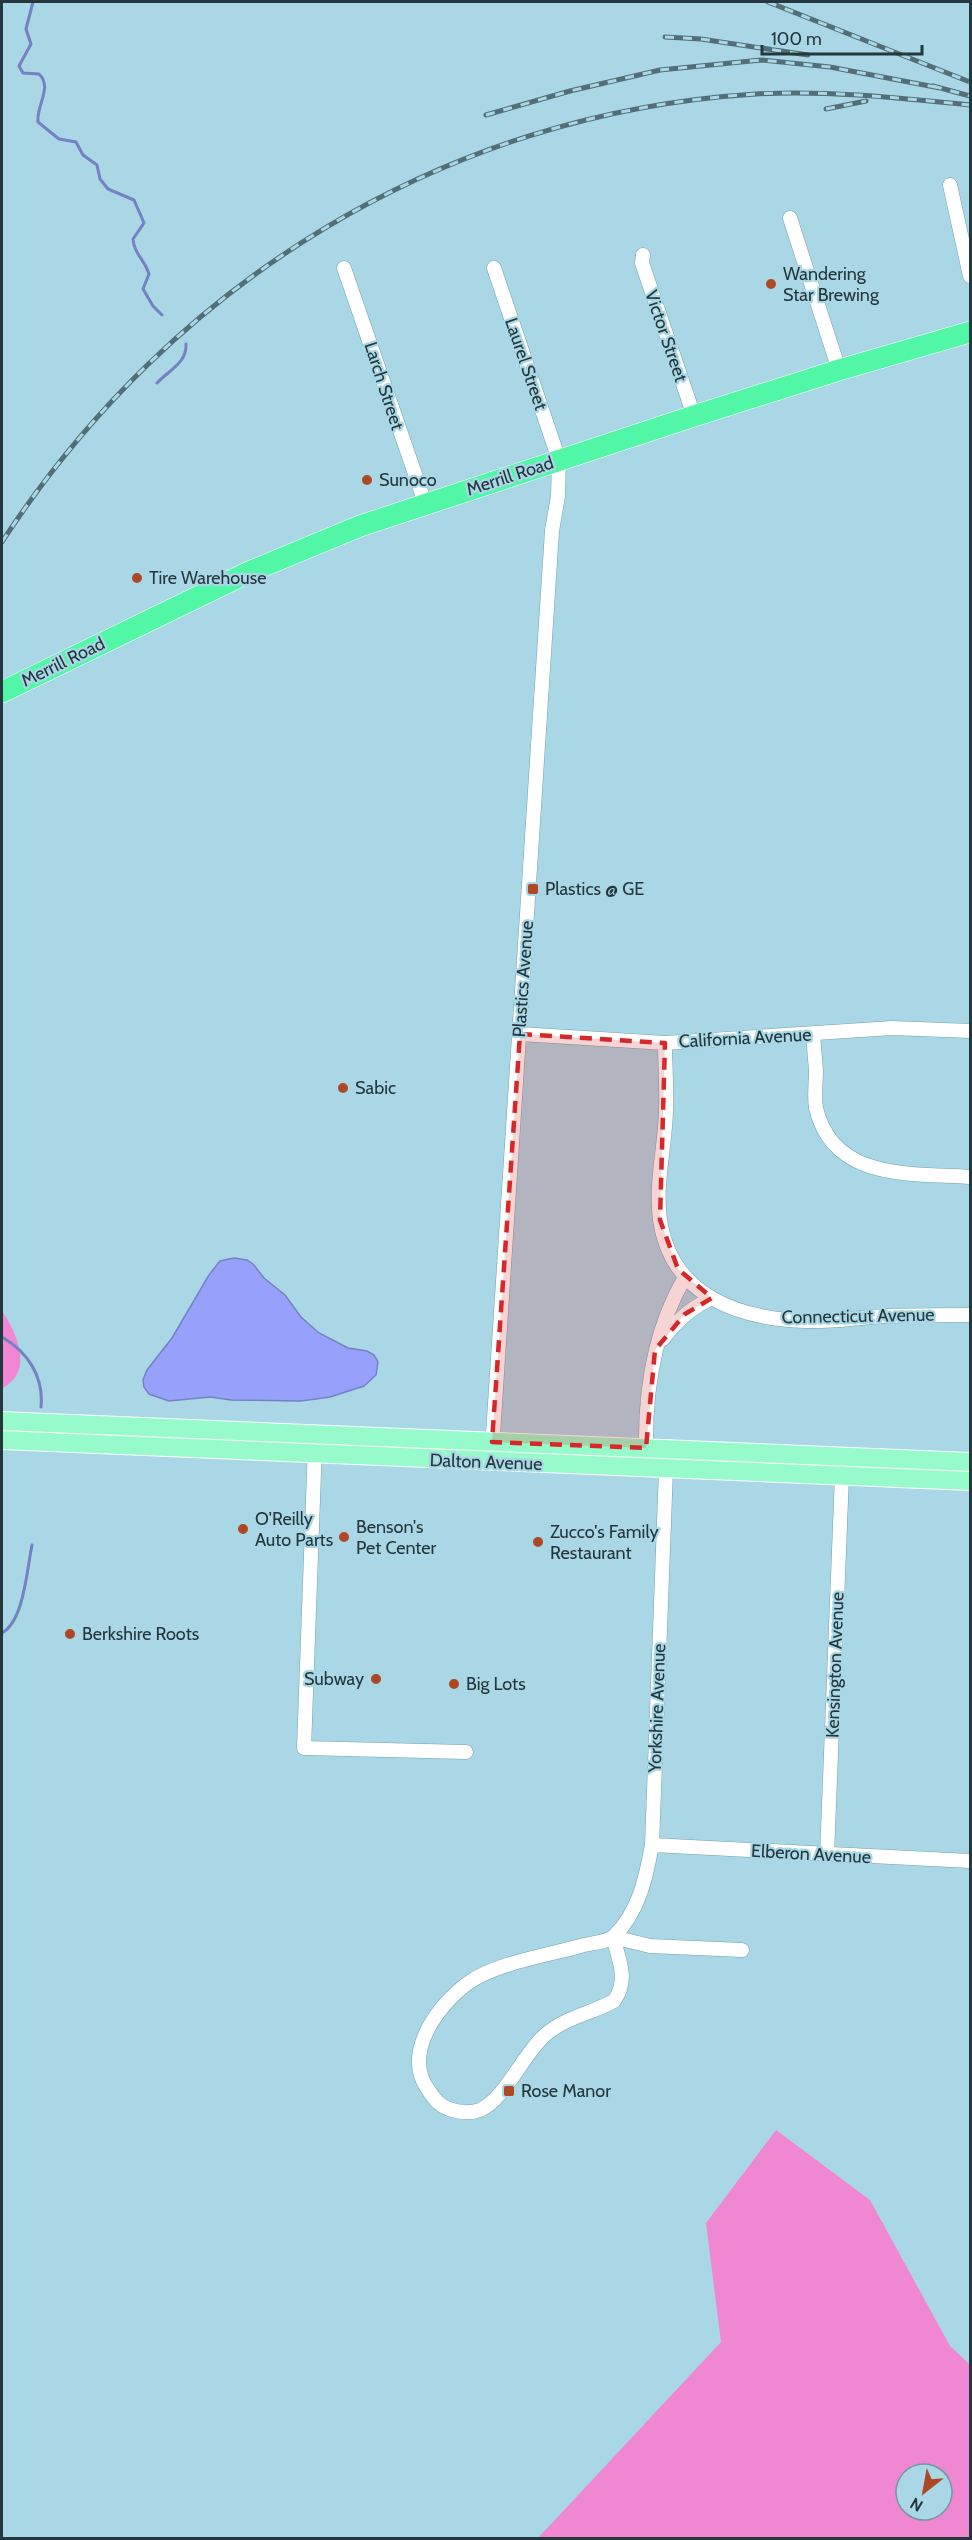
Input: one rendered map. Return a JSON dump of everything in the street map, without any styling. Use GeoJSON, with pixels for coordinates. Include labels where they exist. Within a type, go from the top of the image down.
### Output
{"type":"FeatureCollection","features":[{"type":"Feature","properties":{"kind":"highway","name":"Merrill Road"},"geometry":{"type":"LineString","coordinates":[[2,692],[275,560],[360,526],[424,503],[694,416],[970,332]]}},
{"type":"Feature","properties":{"kind":"main road","name":"Dalton Avenue"},"geometry":{"type":"LineString","coordinates":[[2,1421],[970,1462]]}},
{"type":"Feature","properties":{"kind":"main road","name":"Dalton Avenue"},"geometry":{"type":"LineString","coordinates":[[2,1440],[970,1481]]}},
{"type":"Feature","properties":{"kind":"street"},"geometry":{"type":"LineString","coordinates":[[950,185],[970,276]]}},
{"type":"Feature","properties":{"kind":"street"},"geometry":{"type":"LineString","coordinates":[[790,218],[839,370]]}},
{"type":"Feature","properties":{"kind":"street","name":"Victor Street"},"geometry":{"type":"LineString","coordinates":[[643,255],[642,263],[694,416]]}},
{"type":"Feature","properties":{"kind":"street","name":"Larch Street"},"geometry":{"type":"LineString","coordinates":[[344,268],[424,503]]}},
{"type":"Feature","properties":{"kind":"street","name":"Laurel Street"},"geometry":{"type":"LineString","coordinates":[[494,268],[558,460]]}},
{"type":"Feature","properties":{"kind":"street","name":"Plastics Avenue"},"geometry":{"type":"LineString","coordinates":[[491,1462],[552,531],[558,496],[558,460]]}},
{"type":"Feature","properties":{"kind":"street","name":"California Avenue"},"geometry":{"type":"LineString","coordinates":[[520,1034],[665,1042],[892,1028],[970,1031]]}},
{"type":"Feature","properties":{"kind":"street"},"geometry":{"type":"LineString","coordinates":[[813,1034],[816,1106],[824,1132],[835,1146],[866,1166],[891,1172],[967,1179]]}},
{"type":"Feature","properties":{"kind":"street","name":"Connecticut Avenue"},"geometry":{"type":"LineString","coordinates":[[665,1042],[666,1111],[660,1177],[660,1220],[669,1252],[690,1284],[712,1298],[744,1312],[766,1318],[808,1321],[970,1315]]}},
{"type":"Feature","properties":{"kind":"street"},"geometry":{"type":"LineString","coordinates":[[646,1448],[645,1411],[655,1350],[675,1293],[685,1277]]}},
{"type":"Feature","properties":{"kind":"street"},"geometry":{"type":"LineString","coordinates":[[655,1350],[671,1327],[685,1314],[712,1298]]}},
{"type":"Feature","properties":{"kind":"street"},"geometry":{"type":"LineString","coordinates":[[315,1434],[304,1749],[466,1752]]}},
{"type":"Feature","properties":{"kind":"street","name":"Yorkshire Avenue"},"geometry":{"type":"LineString","coordinates":[[613,1937],[636,1905],[644,1883],[652,1845],[666,1469]]}},
{"type":"Feature","properties":{"kind":"street","name":"Kensington Avenue"},"geometry":{"type":"LineString","coordinates":[[827,1855],[842,1475]]}},
{"type":"Feature","properties":{"kind":"street","name":"Elberon Avenue"},"geometry":{"type":"LineString","coordinates":[[652,1845],[970,1861]]}},
{"type":"Feature","properties":{"kind":"street"},"geometry":{"type":"LineString","coordinates":[[613,1937],[623,1974],[620,1993],[614,2001],[557,2026],[544,2036],[506,2085],[479,2110],[460,2112],[439,2105],[426,2087],[419,2066],[428,2028],[452,1997],[485,1973],[613,1937],[650,1946],[742,1950]]}},
{"type":"Feature","properties":{"kind":"highlighted area"},"geometry":{"type":"Polygon","coordinates":[[[520,1034],[665,1043],[660,1220],[678,1269],[712,1298],[685,1314],[655,1350],[646,1448],[492,1442],[520,1034]]]}},
{"type":"Feature","properties":{"kind":"shaded area"},"geometry":{"type":"Polygon","coordinates":[[[2,1311],[18,1342],[20,1360],[16,1376],[2,1389],[2,1311]]]}},
{"type":"Feature","properties":{"kind":"shaded area"},"geometry":{"type":"Polygon","coordinates":[[[776,2130],[870,2200],[950,2346],[970,2365],[970,2538],[538,2538],[721,2342],[706,2223],[776,2130]]]}},
{"type":"Feature","properties":{"kind":"water"},"geometry":{"type":"Polygon","coordinates":[[[234,1258],[247,1260],[253,1264],[264,1278],[285,1295],[301,1317],[319,1333],[348,1348],[367,1351],[374,1355],[378,1362],[376,1375],[364,1386],[330,1397],[301,1401],[231,1400],[210,1397],[169,1401],[149,1394],[144,1387],[143,1380],[147,1370],[172,1338],[209,1275],[220,1261],[234,1258]]]}},
{"type":"Feature","properties":{"kind":"waterway"},"geometry":{"type":"LineString","coordinates":[[33,2],[26,29],[31,44],[19,66],[23,73],[39,74],[43,79],[44,91],[38,122],[59,139],[76,142],[83,155],[97,165],[100,179],[108,189],[134,200],[144,223],[133,239],[135,249],[149,274],[143,289],[153,306],[162,315]]}},
{"type":"Feature","properties":{"kind":"waterway"},"geometry":{"type":"LineString","coordinates":[[157,383],[184,356],[186,344]]}},
{"type":"Feature","properties":{"kind":"waterway"},"geometry":{"type":"LineString","coordinates":[[2,1337],[19,1350],[32,1366],[40,1386],[41,1407]]}},
{"type":"Feature","properties":{"kind":"waterway"},"geometry":{"type":"LineString","coordinates":[[2,1633],[9,1627],[20,1606],[32,1545]]}},
{"type":"Feature","properties":{"kind":"railway"},"geometry":{"type":"LineString","coordinates":[[768,2],[970,82]]}},
{"type":"Feature","properties":{"kind":"railway"},"geometry":{"type":"LineString","coordinates":[[665,37],[701,39],[808,55]]}},
{"type":"Feature","properties":{"kind":"railway"},"geometry":{"type":"LineString","coordinates":[[486,115],[570,91],[660,70],[761,60],[830,67],[940,88]]}},
{"type":"Feature","properties":{"kind":"railway"},"geometry":{"type":"LineString","coordinates":[[933,86],[970,96]]}},
{"type":"Feature","properties":{"kind":"railway"},"geometry":{"type":"LineString","coordinates":[[2,542],[70,449],[147,365],[233,291],[326,228],[425,176],[531,135],[641,108],[756,94],[783,93],[863,95],[970,105]]}},
{"type":"Feature","properties":{"kind":"railway"},"geometry":{"type":"LineString","coordinates":[[826,109],[866,101]]}},
{"type":"Feature","properties":{"kind":"place","name":"Wandering Star Brewing"},"geometry":{"type":"Point","coordinates":[771,284]}},
{"type":"Feature","properties":{"kind":"place","name":"Sunoco"},"geometry":{"type":"Point","coordinates":[367,480]}},
{"type":"Feature","properties":{"kind":"place","name":"Tire Warehouse"},"geometry":{"type":"Point","coordinates":[137,578]}},
{"type":"Feature","properties":{"kind":"place","name":"Plastics @ GE"},"geometry":{"type":"Point","coordinates":[533,889]}},
{"type":"Feature","properties":{"kind":"place","name":"Sabic"},"geometry":{"type":"Point","coordinates":[343,1088]}},
{"type":"Feature","properties":{"kind":"place","name":"O'Reilly Auto Parts"},"geometry":{"type":"Point","coordinates":[243,1529]}},
{"type":"Feature","properties":{"kind":"place","name":"Benson's Pet Center"},"geometry":{"type":"Point","coordinates":[344,1537]}},
{"type":"Feature","properties":{"kind":"place","name":"Zucco's Family Restaurant"},"geometry":{"type":"Point","coordinates":[538,1542]}},
{"type":"Feature","properties":{"kind":"place","name":"Berkshire Roots"},"geometry":{"type":"Point","coordinates":[70,1634]}},
{"type":"Feature","properties":{"kind":"place","name":"Subway"},"geometry":{"type":"Point","coordinates":[376,1679]}},
{"type":"Feature","properties":{"kind":"place","name":"Big Lots"},"geometry":{"type":"Point","coordinates":[454,1684]}},
{"type":"Feature","properties":{"kind":"place","name":"Rose Manor"},"geometry":{"type":"Point","coordinates":[509,2091]}}]}
